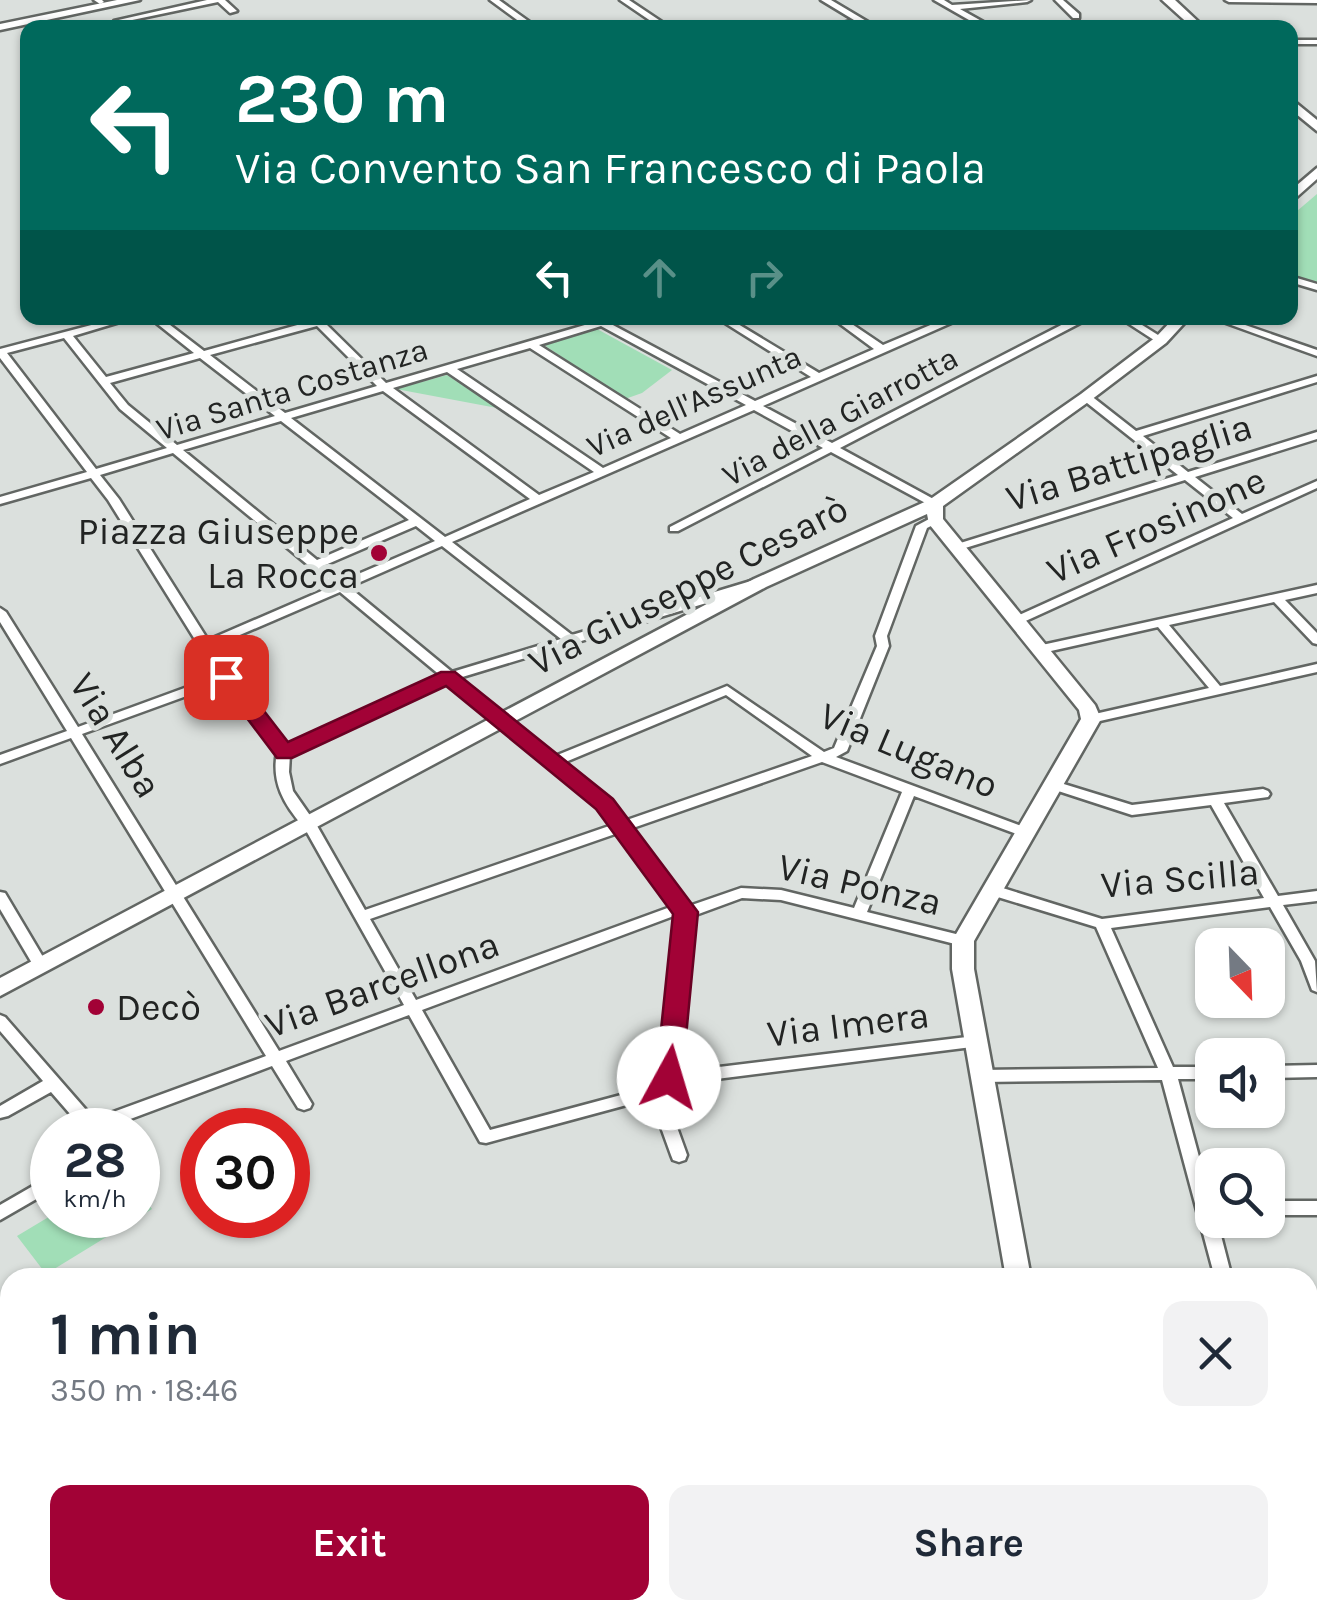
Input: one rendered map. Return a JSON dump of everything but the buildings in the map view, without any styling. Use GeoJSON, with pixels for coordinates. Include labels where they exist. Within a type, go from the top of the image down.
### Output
{"type":"FeatureCollection","features":[{"type":"Feature","properties":{"kind":"street"},"geometry":{"type":"LineString","coordinates":[[22,20],[102,2],[134,0]]}},
{"type":"Feature","properties":{"kind":"street"},"geometry":{"type":"LineString","coordinates":[[137,20],[219,0],[233,11]]}},
{"type":"Feature","properties":{"kind":"street"},"geometry":{"type":"LineString","coordinates":[[497,2],[517,0]]}},
{"type":"Feature","properties":{"kind":"street"},"geometry":{"type":"LineString","coordinates":[[624,0],[655,20]]}},
{"type":"Feature","properties":{"kind":"street"},"geometry":{"type":"LineString","coordinates":[[825,0],[860,20]]}},
{"type":"Feature","properties":{"kind":"street"},"geometry":{"type":"LineString","coordinates":[[938,0],[975,20]]}},
{"type":"Feature","properties":{"kind":"street"},"geometry":{"type":"LineString","coordinates":[[951,7],[1027,0]]}},
{"type":"Feature","properties":{"kind":"street"},"geometry":{"type":"LineString","coordinates":[[1059,0],[1076,16]]}},
{"type":"Feature","properties":{"kind":"street"},"geometry":{"type":"LineString","coordinates":[[1168,0],[1191,20]]}},
{"type":"Feature","properties":{"kind":"street"},"geometry":{"type":"LineString","coordinates":[[1228,0],[1317,1]]}},
{"type":"Feature","properties":{"kind":"street"},"geometry":{"type":"LineString","coordinates":[[497,2],[523,20]]}},
{"type":"Feature","properties":{"kind":"street"},"geometry":{"type":"LineString","coordinates":[[1298,110],[1317,127]]}},
{"type":"Feature","properties":{"kind":"street"},"geometry":{"type":"LineString","coordinates":[[101,325],[0,352],[93,474],[226,677],[284,752]]}},
{"type":"Feature","properties":{"kind":"street"},"geometry":{"type":"LineString","coordinates":[[164,325],[414,519],[450,541],[569,639]]}},
{"type":"Feature","properties":{"kind":"street"},"geometry":{"type":"LineString","coordinates":[[104,381],[308,325]]}},
{"type":"Feature","properties":{"kind":"street"},"geometry":{"type":"LineString","coordinates":[[322,325],[384,387],[538,500]]}},
{"type":"Feature","properties":{"kind":"street","name":"Via Santa Costanza"},"geometry":{"type":"LineString","coordinates":[[0,501],[584,325]]}},
{"type":"Feature","properties":{"kind":"street"},"geometry":{"type":"LineString","coordinates":[[607,325],[833,448],[935,512],[958,547],[1088,709],[1091,719],[963,940],[963,969],[1017,1268]]}},
{"type":"Feature","properties":{"kind":"street"},"geometry":{"type":"LineString","coordinates":[[734,325],[818,376]]}},
{"type":"Feature","properties":{"kind":"street"},"geometry":{"type":"LineString","coordinates":[[847,325],[881,349]]}},
{"type":"Feature","properties":{"kind":"street","name":"Via dell'Assunta"},"geometry":{"type":"LineString","coordinates":[[339,590],[938,325]]}},
{"type":"Feature","properties":{"kind":"street","name":"Via della Giarrotta"},"geometry":{"type":"LineString","coordinates":[[674,528],[1069,325]]}},
{"type":"Feature","properties":{"kind":"street"},"geometry":{"type":"LineString","coordinates":[[1137,325],[1161,340]]}},
{"type":"Feature","properties":{"kind":"street","name":"Via Giuseppe Cesarò"},"geometry":{"type":"LineString","coordinates":[[0,988],[760,582],[935,512],[1161,340],[1175,325]]}},
{"type":"Feature","properties":{"kind":"street"},"geometry":{"type":"LineString","coordinates":[[1237,325],[1317,353]]}},
{"type":"Feature","properties":{"kind":"street"},"geometry":{"type":"LineString","coordinates":[[66,334],[124,406],[174,450],[339,590],[604,804],[684,910],[666,1119],[679,1155]]}},
{"type":"Feature","properties":{"kind":"street"},"geometry":{"type":"LineString","coordinates":[[531,344],[678,438]]}},
{"type":"Feature","properties":{"kind":"street"},"geometry":{"type":"LineString","coordinates":[[448,368],[602,472]]}},
{"type":"Feature","properties":{"kind":"street"},"geometry":{"type":"LineString","coordinates":[[1134,435],[1317,378]]}},
{"type":"Feature","properties":{"kind":"street"},"geometry":{"type":"LineString","coordinates":[[1086,397],[1242,518]]}},
{"type":"Feature","properties":{"kind":"street","name":"Via Battipaglia"},"geometry":{"type":"LineString","coordinates":[[958,547],[1317,435]]}},
{"type":"Feature","properties":{"kind":"street","name":"Via Frosinone"},"geometry":{"type":"LineString","coordinates":[[1019,620],[1316,487]]}},
{"type":"Feature","properties":{"kind":"street"},"geometry":{"type":"LineString","coordinates":[[361,917],[840,751],[883,646],[881,636],[922,526],[935,512]]}},
{"type":"Feature","properties":{"kind":"street"},"geometry":{"type":"LineString","coordinates":[[310,563],[414,519]]}},
{"type":"Feature","properties":{"kind":"street"},"geometry":{"type":"LineString","coordinates":[[284,752],[448,677],[760,582]]}},
{"type":"Feature","properties":{"kind":"street"},"geometry":{"type":"LineString","coordinates":[[1042,649],[1317,589]]}},
{"type":"Feature","properties":{"kind":"street"},"geometry":{"type":"LineString","coordinates":[[205,646],[339,590]]}},
{"type":"Feature","properties":{"kind":"street"},"geometry":{"type":"LineString","coordinates":[[1277,598],[1317,640]]}},
{"type":"Feature","properties":{"kind":"street","name":"Via Alba"},"geometry":{"type":"LineString","coordinates":[[0,612],[5,628],[178,894]]}},
{"type":"Feature","properties":{"kind":"street"},"geometry":{"type":"LineString","coordinates":[[1161,623],[1217,690]]}},
{"type":"Feature","properties":{"kind":"street"},"geometry":{"type":"LineString","coordinates":[[1091,719],[1317,668]]}},
{"type":"Feature","properties":{"kind":"street"},"geometry":{"type":"LineString","coordinates":[[0,760],[226,677]]}},
{"type":"Feature","properties":{"kind":"street","name":"Via Lugano"},"geometry":{"type":"LineString","coordinates":[[552,762],[728,690],[822,756],[1026,833]]}},
{"type":"Feature","properties":{"kind":"street"},"geometry":{"type":"LineString","coordinates":[[284,752],[280,769],[292,807],[309,824],[412,1008]]}},
{"type":"Feature","properties":{"kind":"street"},"geometry":{"type":"LineString","coordinates":[[1054,784],[1132,810],[1263,794]]}},
{"type":"Feature","properties":{"kind":"street"},"geometry":{"type":"LineString","coordinates":[[858,915],[910,790]]}},
{"type":"Feature","properties":{"kind":"street"},"geometry":{"type":"LineString","coordinates":[[1215,800],[1308,961],[1317,986]]}},
{"type":"Feature","properties":{"kind":"street","name":"Via Scilla"},"geometry":{"type":"LineString","coordinates":[[993,890],[1102,924],[1317,896]]}},
{"type":"Feature","properties":{"kind":"street","name":"Via Ponza"},"geometry":{"type":"LineString","coordinates":[[684,910],[741,893],[782,895],[963,940]]}},
{"type":"Feature","properties":{"kind":"street"},"geometry":{"type":"LineString","coordinates":[[178,894],[304,1104]]}},
{"type":"Feature","properties":{"kind":"street"},"geometry":{"type":"LineString","coordinates":[[0,897],[41,966]]}},
{"type":"Feature","properties":{"kind":"street","name":"Via Barcellona"},"geometry":{"type":"LineString","coordinates":[[144,1108],[684,910]]}},
{"type":"Feature","properties":{"kind":"street"},"geometry":{"type":"LineString","coordinates":[[1102,924],[1168,1073],[1195,1163]]}},
{"type":"Feature","properties":{"kind":"street","name":"Via Imera"},"geometry":{"type":"LineString","coordinates":[[412,1008],[486,1138],[669,1083],[976,1042]]}},
{"type":"Feature","properties":{"kind":"street"},"geometry":{"type":"LineString","coordinates":[[0,1020],[79,1108]]}},
{"type":"Feature","properties":{"kind":"street"},"geometry":{"type":"LineString","coordinates":[[1285,1072],[1317,1071]]}},
{"type":"Feature","properties":{"kind":"street"},"geometry":{"type":"LineString","coordinates":[[982,1076],[1195,1072]]}},
{"type":"Feature","properties":{"kind":"street"},"geometry":{"type":"LineString","coordinates":[[2,1112],[53,1083]]}},
{"type":"Feature","properties":{"kind":"street"},"geometry":{"type":"LineString","coordinates":[[0,1213],[30,1195]]}},
{"type":"Feature","properties":{"kind":"street"},"geometry":{"type":"LineString","coordinates":[[1285,1208],[1317,1208]]}},
{"type":"Feature","properties":{"kind":"street"},"geometry":{"type":"LineString","coordinates":[[1215,1238],[1222,1268]]}},
{"type":"Feature","properties":{"kind":"green space"},"geometry":{"type":"Polygon","coordinates":[[[1317,194],[1317,285],[1298,279],[1298,210],[1317,194]]]}},
{"type":"Feature","properties":{"kind":"green space"},"geometry":{"type":"Polygon","coordinates":[[[597,329],[672,370],[642,393],[625,399],[544,345],[597,329]]]}},
{"type":"Feature","properties":{"kind":"green space"},"geometry":{"type":"Polygon","coordinates":[[[447,375],[497,408],[396,389],[447,375]]]}},
{"type":"Feature","properties":{"kind":"green space"},"geometry":{"type":"Polygon","coordinates":[[[30,1228],[30,1238],[105,1238],[56,1268],[41,1268],[17,1236],[30,1228]]]}},
{"type":"Feature","properties":{"kind":"place","name":"Piazza Giuseppe La Rocca"},"geometry":{"type":"Point","coordinates":[379,553]}},
{"type":"Feature","properties":{"kind":"place","name":"Decò"},"geometry":{"type":"Point","coordinates":[96,1007]}},
{"type":"Feature","properties":{"kind":"route"},"geometry":{"type":"LineString","coordinates":[[226,677],[284,752],[448,677],[604,804],[686,912],[669,1078]]}}]}
